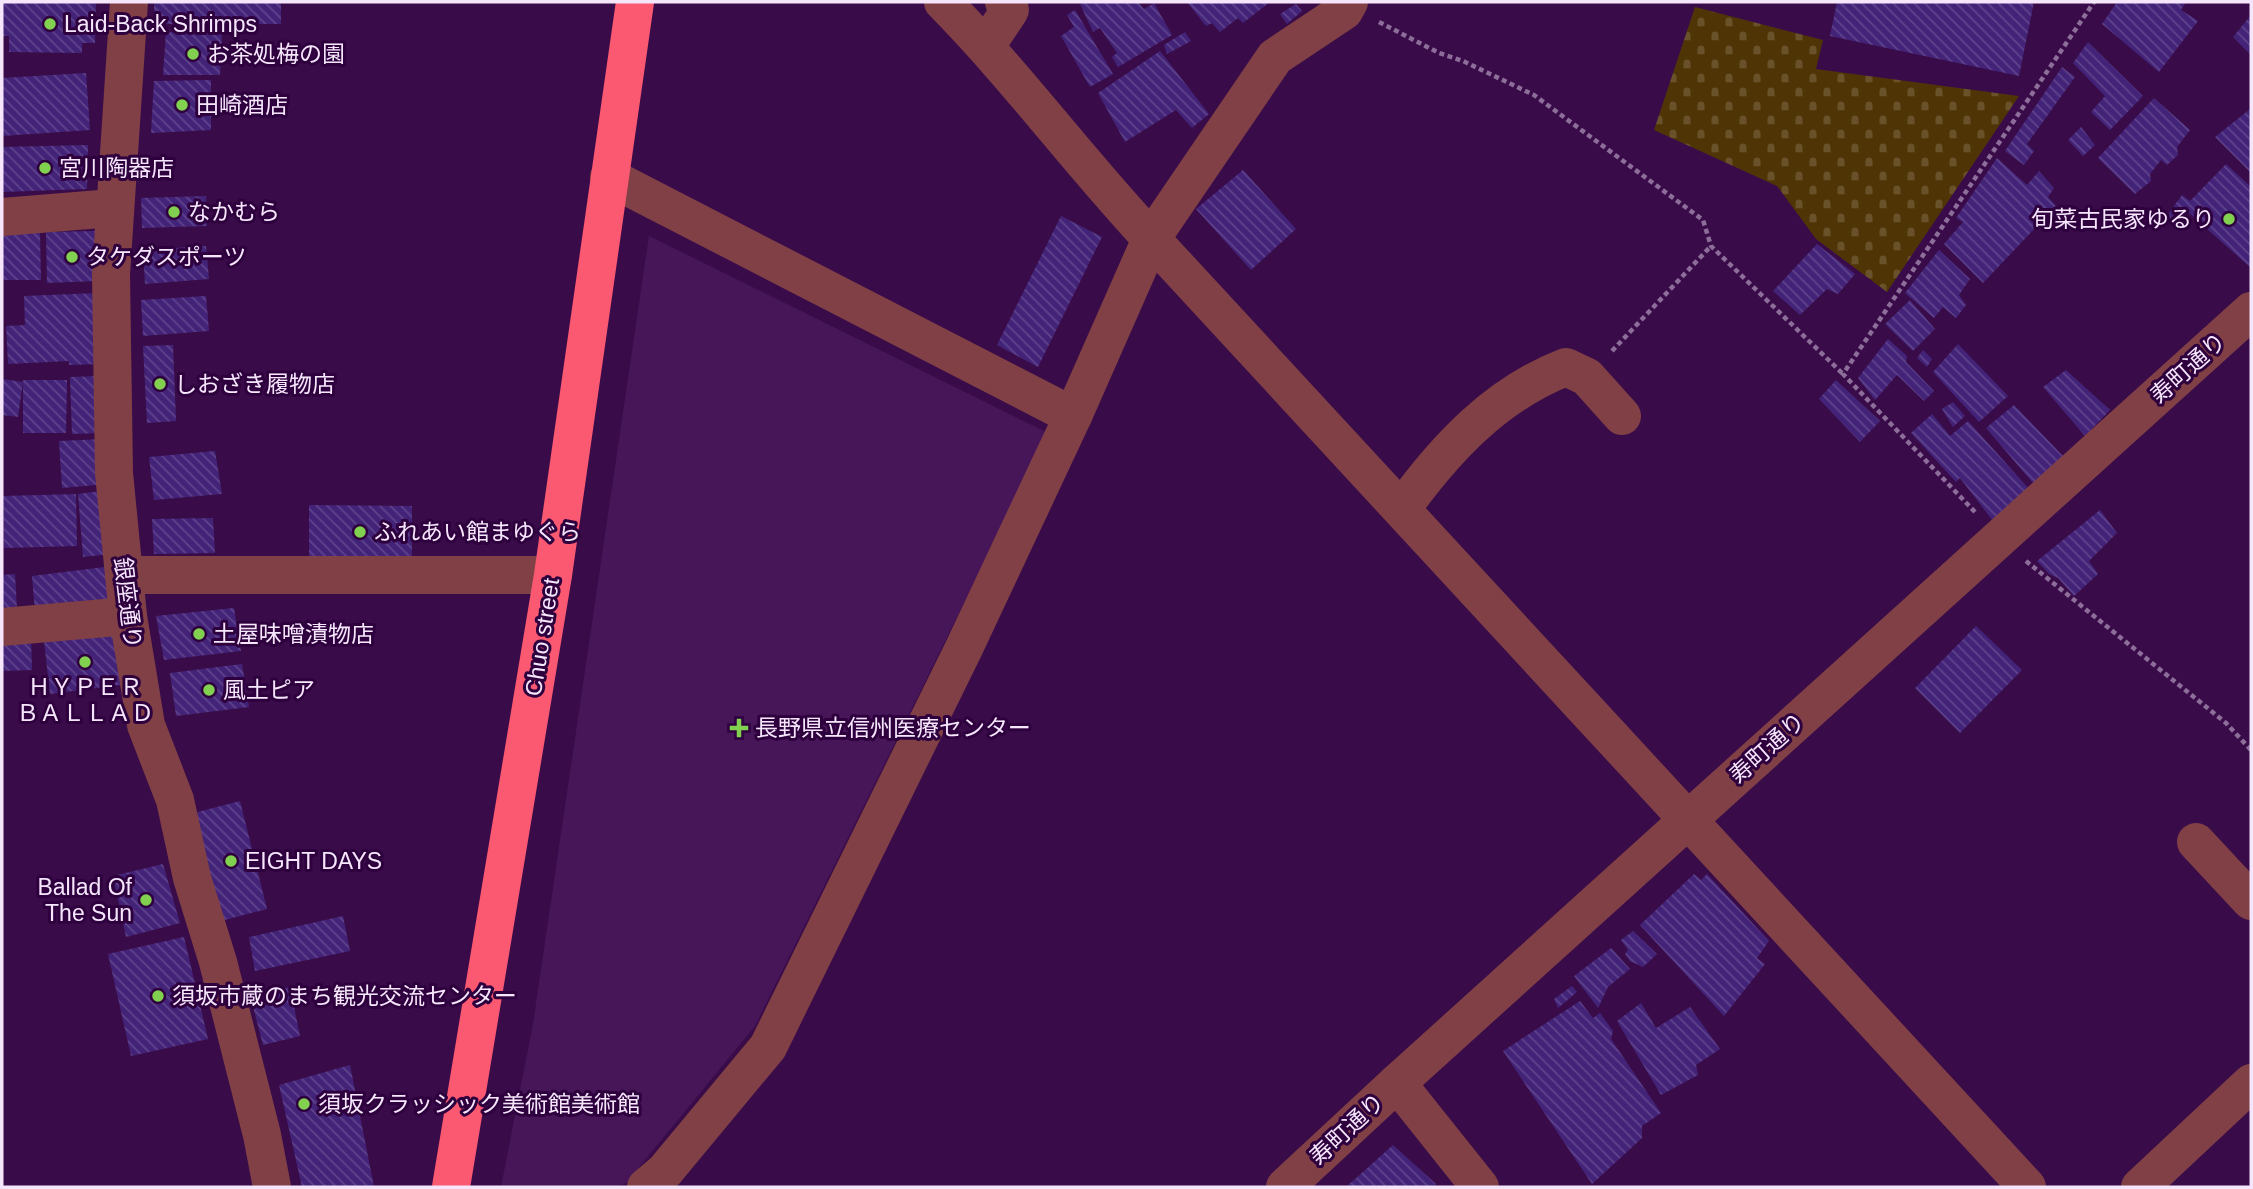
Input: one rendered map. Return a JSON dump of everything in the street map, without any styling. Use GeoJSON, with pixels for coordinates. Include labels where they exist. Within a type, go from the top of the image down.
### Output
{"type":"FeatureCollection","features":[{"type":"Feature","properties":{"kind":"highway","name":"Chuo street"},"geometry":{"type":"LineString","coordinates":[[451,1187],[553,575],[635,2]]}},
{"type":"Feature","properties":{"kind":"street","name":"銀座通り"},"geometry":{"type":"LineString","coordinates":[[129,2],[113,208],[114,473],[128,616],[146,725],[175,800],[192,878],[218,962],[262,1135],[272,1187]]}},
{"type":"Feature","properties":{"kind":"street"},"geometry":{"type":"LineString","coordinates":[[943,2],[986,46],[1151,239],[1403,507],[1686,821],[2027,1187]]}},
{"type":"Feature","properties":{"kind":"street"},"geometry":{"type":"LineString","coordinates":[[986,46],[1010,10],[1004,2]]}},
{"type":"Feature","properties":{"kind":"street"},"geometry":{"type":"LineString","coordinates":[[646,1187],[665,1171],[768,1047],[880,823],[1073,416],[1151,239],[1275,57],[1347,7]]}},
{"type":"Feature","properties":{"kind":"street"},"geometry":{"type":"LineString","coordinates":[[609,177],[1073,416]]}},
{"type":"Feature","properties":{"kind":"street"},"geometry":{"type":"LineString","coordinates":[[2,217],[113,208]]}},
{"type":"Feature","properties":{"kind":"street","name":"寿町通り"},"geometry":{"type":"LineString","coordinates":[[1285,1187],[2251,311]]}},
{"type":"Feature","properties":{"kind":"street"},"geometry":{"type":"LineString","coordinates":[[1403,507],[1431,468],[1474,423],[1538,378],[1566,367],[1587,377],[1622,416]]}},
{"type":"Feature","properties":{"kind":"street"},"geometry":{"type":"LineString","coordinates":[[124,575],[553,575]]}},
{"type":"Feature","properties":{"kind":"street"},"geometry":{"type":"LineString","coordinates":[[2,627],[128,616]]}},
{"type":"Feature","properties":{"kind":"street"},"geometry":{"type":"LineString","coordinates":[[2196,842],[2251,901]]}},
{"type":"Feature","properties":{"kind":"street"},"geometry":{"type":"LineString","coordinates":[[1397,1083],[1480,1187]]}},
{"type":"Feature","properties":{"kind":"street"},"geometry":{"type":"LineString","coordinates":[[2140,1187],[2251,1083]]}},
{"type":"Feature","properties":{"kind":"path"},"geometry":{"type":"LineString","coordinates":[[1843,374],[2094,2]]}},
{"type":"Feature","properties":{"kind":"path"},"geometry":{"type":"LineString","coordinates":[[1347,7],[1439,53],[1463,61],[1534,95],[1703,220],[1711,246],[1843,374],[2000,538],[2064,594],[2226,723],[2251,750]]}},
{"type":"Feature","properties":{"kind":"path"},"geometry":{"type":"LineString","coordinates":[[1587,377],[1711,246]]}},
{"type":"Feature","properties":{"kind":"shaded area","name":"長野県立信州医療センター"},"geometry":{"type":"Polygon","coordinates":[[[649,236],[1048,433],[755,1026],[626,1183],[616,1187],[501,1187],[533,1024],[649,236]]]}},
{"type":"Feature","properties":{"kind":"green space"},"geometry":{"type":"Polygon","coordinates":[[[1695,7],[1823,40],[1816,69],[2019,96],[1887,292],[1816,239],[1777,186],[1654,130],[1695,7]]]}},
{"type":"Feature","properties":{"kind":"building"},"geometry":{"type":"Polygon","coordinates":[[[2,2],[96,2],[95,43],[82,43],[82,53],[9,52],[9,36],[2,36],[2,2]]]}},
{"type":"Feature","properties":{"kind":"building"},"geometry":{"type":"Polygon","coordinates":[[[154,2],[281,2],[281,24],[154,24],[154,2]]]}},
{"type":"Feature","properties":{"kind":"building"},"geometry":{"type":"Polygon","coordinates":[[[1138,2],[1144,9],[1154,3],[1172,35],[1118,67],[1112,57],[1117,53],[1100,28],[1093,32],[1080,4],[1138,2]]]}},
{"type":"Feature","properties":{"kind":"building"},"geometry":{"type":"Polygon","coordinates":[[[1187,2],[1270,2],[1243,23],[1238,18],[1220,32],[1212,23],[1206,26],[1187,2]]]}},
{"type":"Feature","properties":{"kind":"building"},"geometry":{"type":"Polygon","coordinates":[[[1837,2],[2034,2],[2019,76],[1830,36],[1837,2]]]}},
{"type":"Feature","properties":{"kind":"building"},"geometry":{"type":"Polygon","coordinates":[[[2117,2],[2186,2],[2181,10],[2198,21],[2159,72],[2102,24],[2117,2]]]}},
{"type":"Feature","properties":{"kind":"building"},"geometry":{"type":"Polygon","coordinates":[[[1296,4],[1302,11],[1287,24],[1280,14],[1296,4]]]}},
{"type":"Feature","properties":{"kind":"building"},"geometry":{"type":"Polygon","coordinates":[[[1075,10],[1113,74],[1090,87],[1061,36],[1074,27],[1067,15],[1075,10]]]}},
{"type":"Feature","properties":{"kind":"building"},"geometry":{"type":"Polygon","coordinates":[[[2251,15],[2251,55],[2233,37],[2251,15]]]}},
{"type":"Feature","properties":{"kind":"building","name":"お茶処梅の園"},"geometry":{"type":"Polygon","coordinates":[[[166,32],[222,33],[220,75],[163,75],[166,32]]]}},
{"type":"Feature","properties":{"kind":"building"},"geometry":{"type":"Polygon","coordinates":[[[1185,32],[1191,41],[1167,54],[1164,45],[1185,32]]]}},
{"type":"Feature","properties":{"kind":"building"},"geometry":{"type":"Polygon","coordinates":[[[2088,42],[2143,96],[2110,130],[2091,112],[2105,96],[2073,63],[2088,42]]]}},
{"type":"Feature","properties":{"kind":"building"},"geometry":{"type":"Polygon","coordinates":[[[1160,51],[1209,114],[1192,128],[1176,110],[1125,142],[1098,93],[1160,51]]]}},
{"type":"Feature","properties":{"kind":"building"},"geometry":{"type":"Polygon","coordinates":[[[2062,67],[2075,77],[2027,144],[2034,151],[2024,165],[2005,151],[2062,67]]]}},
{"type":"Feature","properties":{"kind":"building"},"geometry":{"type":"Polygon","coordinates":[[[86,73],[90,130],[2,136],[2,78],[86,73]]]}},
{"type":"Feature","properties":{"kind":"building","name":"田崎酒店"},"geometry":{"type":"Polygon","coordinates":[[[211,80],[211,130],[151,133],[154,81],[211,80]]]}},
{"type":"Feature","properties":{"kind":"building"},"geometry":{"type":"Polygon","coordinates":[[[2154,98],[2190,130],[2177,147],[2178,155],[2167,165],[2161,160],[2150,174],[2151,181],[2135,194],[2098,158],[2154,98]]]}},
{"type":"Feature","properties":{"kind":"building"},"geometry":{"type":"Polygon","coordinates":[[[2251,110],[2251,173],[2215,137],[2251,110]]]}},
{"type":"Feature","properties":{"kind":"building"},"geometry":{"type":"Polygon","coordinates":[[[2081,127],[2095,145],[2083,156],[2068,140],[2081,127]]]}},
{"type":"Feature","properties":{"kind":"building","name":"宮川陶器店"},"geometry":{"type":"Polygon","coordinates":[[[88,145],[87,189],[2,192],[2,147],[88,145]]]}},
{"type":"Feature","properties":{"kind":"building"},"geometry":{"type":"Polygon","coordinates":[[[1997,158],[2027,185],[2039,171],[2054,188],[2048,197],[2056,206],[1983,283],[1944,244],[1963,222],[1956,218],[1997,158]]]}},
{"type":"Feature","properties":{"kind":"building"},"geometry":{"type":"Polygon","coordinates":[[[2226,164],[2251,187],[2251,268],[2188,212],[2175,225],[2166,217],[2182,195],[2190,201],[2226,164]]]}},
{"type":"Feature","properties":{"kind":"building"},"geometry":{"type":"Polygon","coordinates":[[[1243,170],[1296,229],[1251,270],[1196,209],[1243,170]]]}},
{"type":"Feature","properties":{"kind":"building","name":"なかむら"},"geometry":{"type":"Polygon","coordinates":[[[206,196],[207,226],[142,228],[141,198],[206,196]]]}},
{"type":"Feature","properties":{"kind":"building"},"geometry":{"type":"Polygon","coordinates":[[[1061,216],[1102,237],[1038,367],[997,345],[1061,216]]]}},
{"type":"Feature","properties":{"kind":"building","name":"タケダスポーツ"},"geometry":{"type":"Polygon","coordinates":[[[98,231],[99,281],[47,283],[46,232],[98,231]]]}},
{"type":"Feature","properties":{"kind":"building"},"geometry":{"type":"Polygon","coordinates":[[[40,233],[41,280],[2,280],[2,234],[40,233]]]}},
{"type":"Feature","properties":{"kind":"building"},"geometry":{"type":"Polygon","coordinates":[[[1817,244],[1855,274],[1838,294],[1827,289],[1800,315],[1773,291],[1817,244]]]}},
{"type":"Feature","properties":{"kind":"building"},"geometry":{"type":"Polygon","coordinates":[[[206,246],[209,279],[145,284],[143,250],[206,246]]]}},
{"type":"Feature","properties":{"kind":"building"},"geometry":{"type":"Polygon","coordinates":[[[1939,250],[1970,279],[1959,295],[1966,305],[1956,318],[1943,307],[1934,318],[1905,293],[1939,250]]]}},
{"type":"Feature","properties":{"kind":"building"},"geometry":{"type":"Polygon","coordinates":[[[98,293],[101,364],[69,365],[69,361],[8,364],[6,326],[25,325],[24,296],[98,293]]]}},
{"type":"Feature","properties":{"kind":"building"},"geometry":{"type":"Polygon","coordinates":[[[206,296],[209,331],[143,336],[141,300],[206,296]]]}},
{"type":"Feature","properties":{"kind":"building"},"geometry":{"type":"Polygon","coordinates":[[[1910,300],[1935,329],[1913,351],[1885,324],[1910,300]]]}},
{"type":"Feature","properties":{"kind":"building"},"geometry":{"type":"Polygon","coordinates":[[[1888,339],[1907,356],[1906,362],[1934,391],[1924,401],[1897,375],[1875,400],[1858,378],[1888,339]]]}},
{"type":"Feature","properties":{"kind":"building"},"geometry":{"type":"Polygon","coordinates":[[[1958,344],[2008,396],[1979,422],[1933,372],[1958,344]]]}},
{"type":"Feature","properties":{"kind":"building","name":"しおざき履物店"},"geometry":{"type":"Polygon","coordinates":[[[173,345],[176,421],[147,423],[143,346],[173,345]]]}},
{"type":"Feature","properties":{"kind":"building"},"geometry":{"type":"Polygon","coordinates":[[[1923,350],[1932,359],[1927,367],[1917,358],[1923,350]]]}},
{"type":"Feature","properties":{"kind":"building"},"geometry":{"type":"Polygon","coordinates":[[[2066,370],[2110,410],[2085,436],[2043,387],[2066,370]]]}},
{"type":"Feature","properties":{"kind":"building"},"geometry":{"type":"Polygon","coordinates":[[[101,376],[103,433],[72,434],[70,377],[101,376]]]}},
{"type":"Feature","properties":{"kind":"building"},"geometry":{"type":"Polygon","coordinates":[[[2,379],[23,382],[18,417],[2,415],[2,379]]]}},
{"type":"Feature","properties":{"kind":"building"},"geometry":{"type":"Polygon","coordinates":[[[23,380],[67,380],[66,433],[23,433],[23,380]]]}},
{"type":"Feature","properties":{"kind":"building"},"geometry":{"type":"Polygon","coordinates":[[[1836,380],[1880,421],[1860,442],[1819,399],[1836,380]]]}},
{"type":"Feature","properties":{"kind":"building"},"geometry":{"type":"Polygon","coordinates":[[[1953,402],[1965,416],[1953,427],[1942,409],[1953,402]]]}},
{"type":"Feature","properties":{"kind":"building"},"geometry":{"type":"Polygon","coordinates":[[[2014,405],[2063,456],[2033,483],[1986,428],[2014,405]]]}},
{"type":"Feature","properties":{"kind":"building"},"geometry":{"type":"Polygon","coordinates":[[[1932,414],[1950,436],[1968,421],[2031,491],[1993,521],[1960,478],[1956,482],[1911,433],[1932,414]]]}},
{"type":"Feature","properties":{"kind":"building"},"geometry":{"type":"Polygon","coordinates":[[[104,439],[107,484],[62,488],[59,441],[104,439]]]}},
{"type":"Feature","properties":{"kind":"building"},"geometry":{"type":"Polygon","coordinates":[[[215,451],[222,494],[154,500],[149,457],[215,451]]]}},
{"type":"Feature","properties":{"kind":"building"},"geometry":{"type":"Polygon","coordinates":[[[108,490],[112,554],[83,557],[78,494],[108,490]]]}},
{"type":"Feature","properties":{"kind":"building"},"geometry":{"type":"Polygon","coordinates":[[[76,494],[77,546],[4,548],[3,496],[76,494]]]}},
{"type":"Feature","properties":{"kind":"building","name":"ふれあい館まゆぐら"},"geometry":{"type":"Polygon","coordinates":[[[309,505],[412,506],[412,557],[309,558],[309,505]]]}},
{"type":"Feature","properties":{"kind":"building"},"geometry":{"type":"Polygon","coordinates":[[[2100,510],[2117,533],[2089,561],[2098,574],[2074,596],[2037,561],[2100,510]]]}},
{"type":"Feature","properties":{"kind":"building"},"geometry":{"type":"Polygon","coordinates":[[[213,518],[215,553],[154,554],[152,519],[213,518]]]}},
{"type":"Feature","properties":{"kind":"building"},"geometry":{"type":"Polygon","coordinates":[[[113,566],[117,602],[35,612],[32,576],[113,566]]]}},
{"type":"Feature","properties":{"kind":"building"},"geometry":{"type":"Polygon","coordinates":[[[15,574],[17,609],[2,610],[2,575],[15,574]]]}},
{"type":"Feature","properties":{"kind":"building","name":"土屋味噌漬物店"},"geometry":{"type":"Polygon","coordinates":[[[234,608],[241,651],[164,660],[156,616],[234,608]]]}},
{"type":"Feature","properties":{"kind":"building"},"geometry":{"type":"Polygon","coordinates":[[[1976,626],[2022,670],[1960,733],[1915,688],[1976,626]]]}},
{"type":"Feature","properties":{"kind":"building","name":"ＨＹＰＥＲ ＢＡＬＬＡＤ"},"geometry":{"type":"Polygon","coordinates":[[[120,630],[127,684],[50,694],[44,641],[120,630]]]}},
{"type":"Feature","properties":{"kind":"building"},"geometry":{"type":"Polygon","coordinates":[[[31,635],[32,670],[2,671],[2,636],[31,635]]]}},
{"type":"Feature","properties":{"kind":"building","name":"風土ピア"},"geometry":{"type":"Polygon","coordinates":[[[242,664],[249,707],[176,716],[170,673],[242,664]]]}},
{"type":"Feature","properties":{"kind":"building","name":"EIGHT DAYS"},"geometry":{"type":"Polygon","coordinates":[[[240,801],[267,909],[221,921],[194,813],[240,801]]]}},
{"type":"Feature","properties":{"kind":"building","name":"Ballad Of The Sun"},"geometry":{"type":"Polygon","coordinates":[[[163,864],[180,923],[126,937],[113,876],[163,864]]]}},
{"type":"Feature","properties":{"kind":"building"},"geometry":{"type":"Polygon","coordinates":[[[1694,874],[1701,880],[1707,874],[1769,941],[1757,958],[1765,964],[1724,1016],[1640,925],[1694,874]]]}},
{"type":"Feature","properties":{"kind":"building"},"geometry":{"type":"Polygon","coordinates":[[[343,916],[350,951],[255,971],[249,937],[343,916]]]}},
{"type":"Feature","properties":{"kind":"building"},"geometry":{"type":"Polygon","coordinates":[[[1633,931],[1657,954],[1643,967],[1630,961],[1625,954],[1628,950],[1621,940],[1633,931]]]}},
{"type":"Feature","properties":{"kind":"building","name":"須坂市蔵のまち観光交流センター"},"geometry":{"type":"Polygon","coordinates":[[[184,937],[208,1039],[131,1056],[108,954],[184,937]]]}},
{"type":"Feature","properties":{"kind":"building"},"geometry":{"type":"Polygon","coordinates":[[[1611,948],[1630,969],[1608,987],[1598,1008],[1574,976],[1611,948]]]}},
{"type":"Feature","properties":{"kind":"building"},"geometry":{"type":"Polygon","coordinates":[[[1572,986],[1577,992],[1558,1008],[1554,999],[1572,986]]]}},
{"type":"Feature","properties":{"kind":"building"},"geometry":{"type":"Polygon","coordinates":[[[290,987],[300,1036],[263,1045],[250,995],[290,987]]]}},
{"type":"Feature","properties":{"kind":"building"},"geometry":{"type":"Polygon","coordinates":[[[1580,1001],[1593,1018],[1600,1013],[1613,1031],[1611,1039],[1661,1113],[1642,1126],[1642,1138],[1592,1184],[1503,1051],[1580,1001]]]}},
{"type":"Feature","properties":{"kind":"building"},"geometry":{"type":"Polygon","coordinates":[[[1641,1003],[1656,1028],[1690,1007],[1720,1049],[1696,1065],[1698,1075],[1661,1095],[1617,1021],[1641,1003]]]}},
{"type":"Feature","properties":{"kind":"building"},"geometry":{"type":"Polygon","coordinates":[[[350,1065],[374,1187],[302,1187],[279,1085],[350,1065]]]}},
{"type":"Feature","properties":{"kind":"building"},"geometry":{"type":"Polygon","coordinates":[[[1393,1145],[1436,1184],[1433,1187],[1346,1187],[1393,1145]]]}},
{"type":"Feature","properties":{"kind":"place","name":"Laid-Back Shrimps"},"geometry":{"type":"Point","coordinates":[50,24]}},
{"type":"Feature","properties":{"kind":"place","name":"お茶処梅の園"},"geometry":{"type":"Point","coordinates":[193,54]}},
{"type":"Feature","properties":{"kind":"place","name":"田崎酒店"},"geometry":{"type":"Point","coordinates":[182,105]}},
{"type":"Feature","properties":{"kind":"place","name":"宮川陶器店"},"geometry":{"type":"Point","coordinates":[45,168]}},
{"type":"Feature","properties":{"kind":"place","name":"なかむら"},"geometry":{"type":"Point","coordinates":[174,212]}},
{"type":"Feature","properties":{"kind":"place","name":"旬菜古民家ゆるり"},"geometry":{"type":"Point","coordinates":[2229,219]}},
{"type":"Feature","properties":{"kind":"place","name":"タケダスポーツ"},"geometry":{"type":"Point","coordinates":[72,257]}},
{"type":"Feature","properties":{"kind":"place","name":"しおざき履物店"},"geometry":{"type":"Point","coordinates":[160,384]}},
{"type":"Feature","properties":{"kind":"place","name":"ふれあい館まゆぐら"},"geometry":{"type":"Point","coordinates":[360,532]}},
{"type":"Feature","properties":{"kind":"place","name":"土屋味噌漬物店"},"geometry":{"type":"Point","coordinates":[199,634]}},
{"type":"Feature","properties":{"kind":"place","name":"ＨＹＰＥＲ ＢＡＬＬＡＤ"},"geometry":{"type":"Point","coordinates":[85,662]}},
{"type":"Feature","properties":{"kind":"place","name":"風土ピア"},"geometry":{"type":"Point","coordinates":[209,690]}},
{"type":"Feature","properties":{"kind":"place","name":"長野県立信州医療センター"},"geometry":{"type":"Point","coordinates":[739,728]}},
{"type":"Feature","properties":{"kind":"place","name":"EIGHT DAYS"},"geometry":{"type":"Point","coordinates":[231,861]}},
{"type":"Feature","properties":{"kind":"place","name":"Ballad Of The Sun"},"geometry":{"type":"Point","coordinates":[146,900]}},
{"type":"Feature","properties":{"kind":"place","name":"須坂市蔵のまち観光交流センター"},"geometry":{"type":"Point","coordinates":[158,996]}},
{"type":"Feature","properties":{"kind":"place","name":"須坂クラッシック美術館美術館"},"geometry":{"type":"Point","coordinates":[304,1104]}}]}
